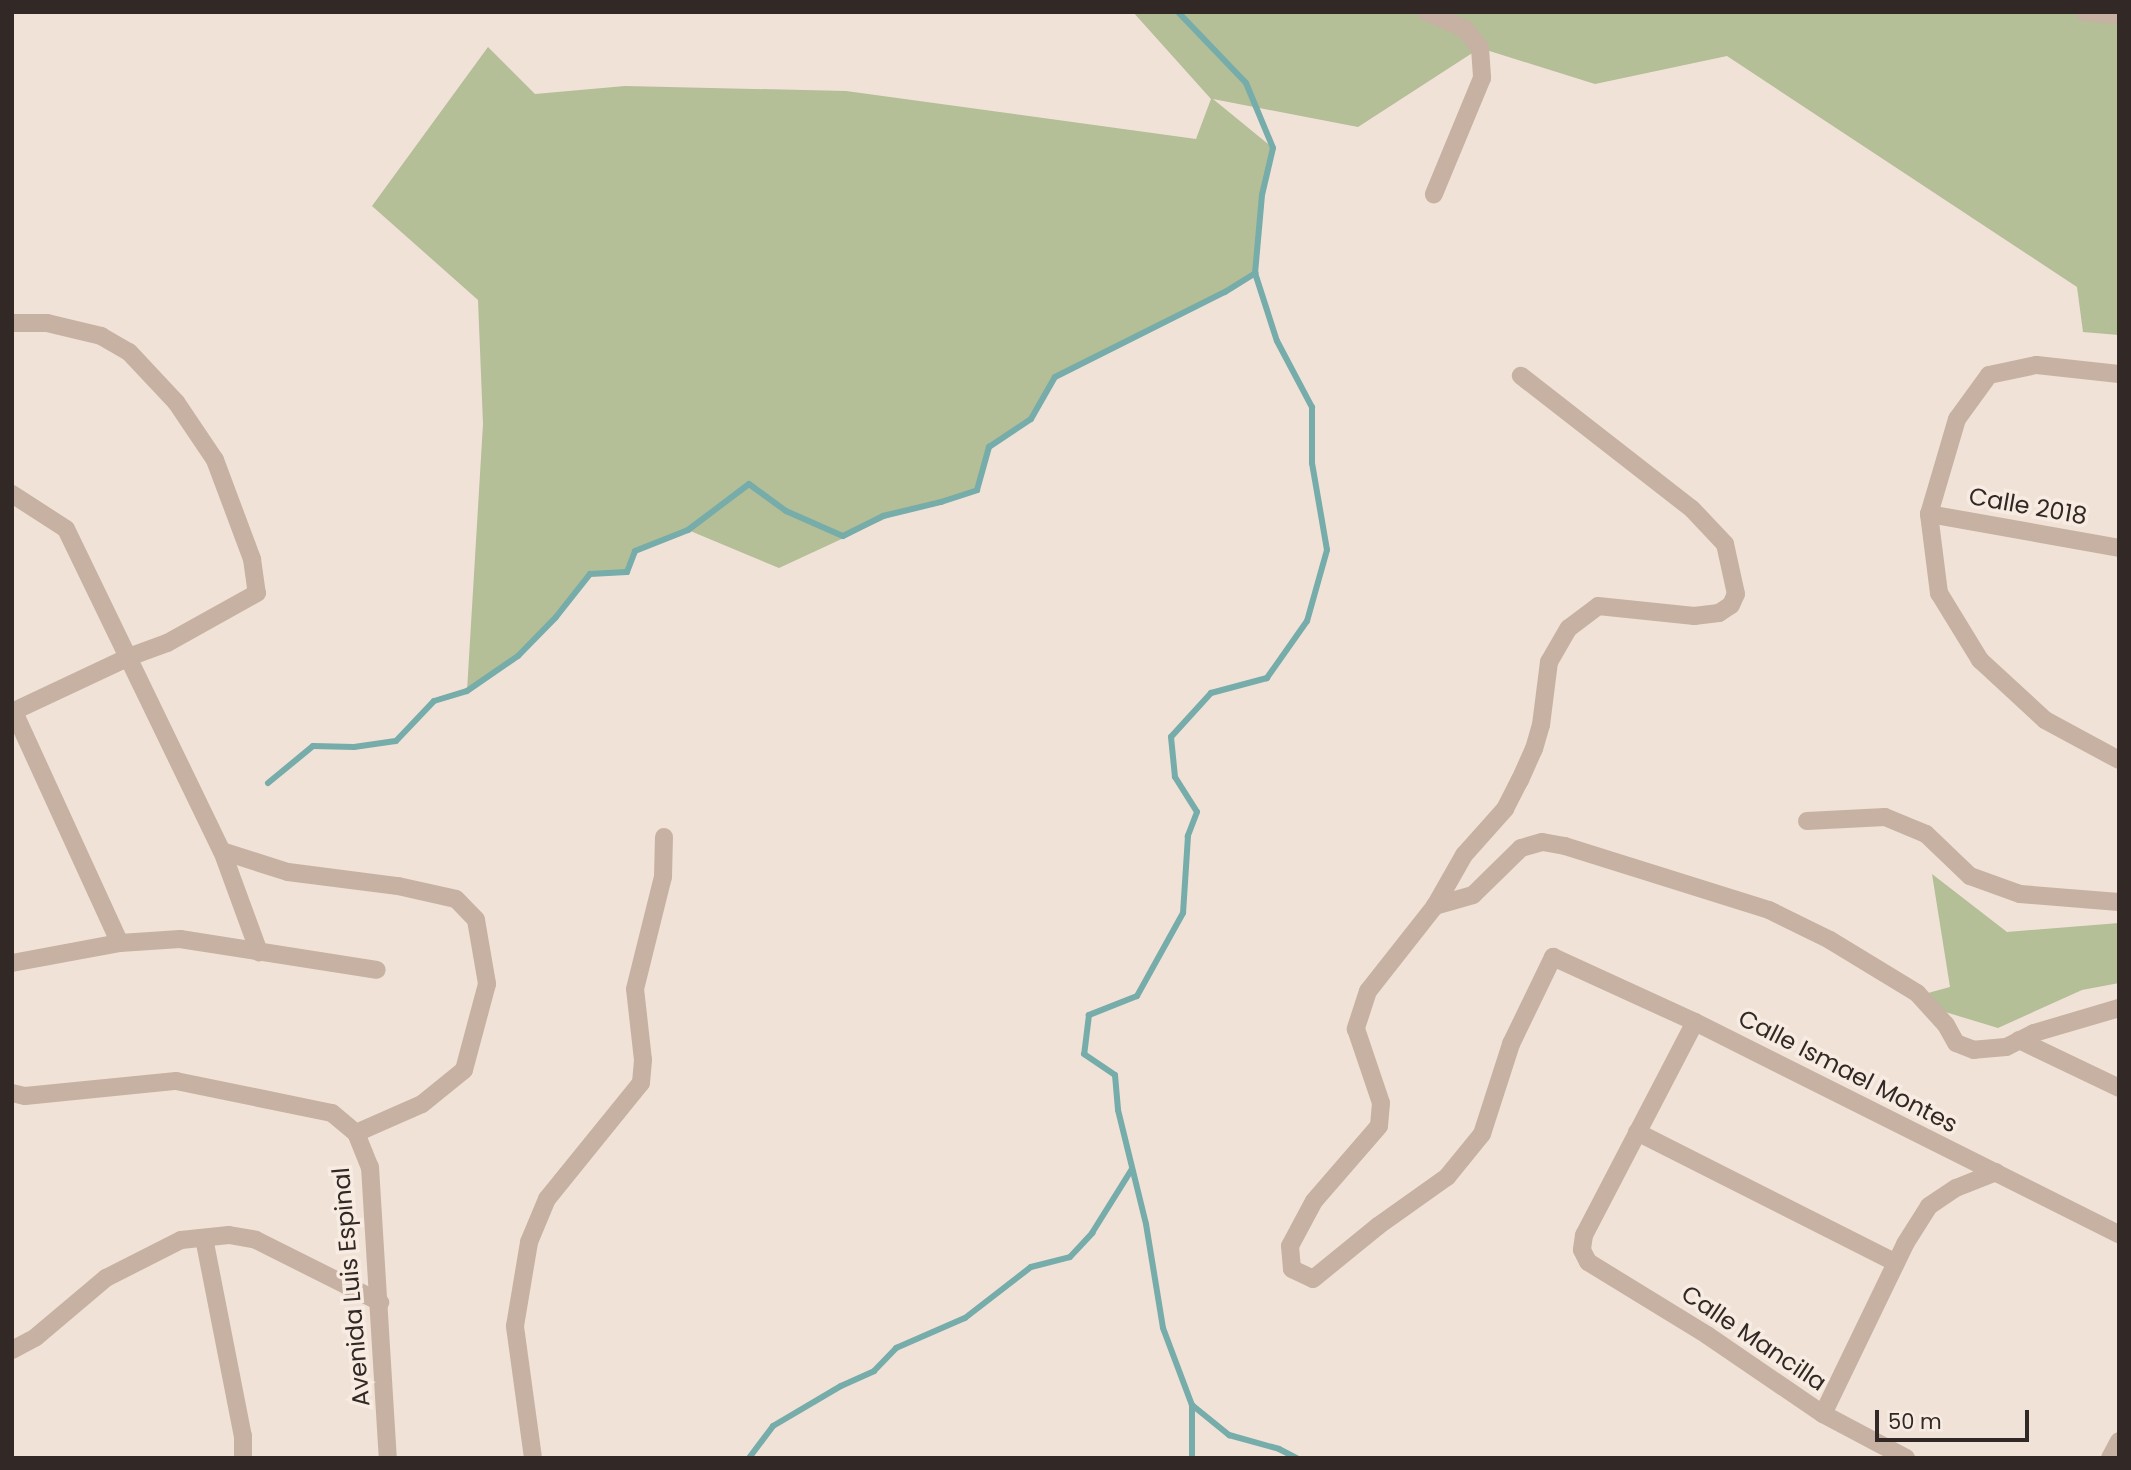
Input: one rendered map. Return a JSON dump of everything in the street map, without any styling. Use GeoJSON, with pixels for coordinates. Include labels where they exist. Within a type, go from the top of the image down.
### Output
{"type":"FeatureCollection","features":[{"type":"Feature","properties":{"kind":"street"},"geometry":{"type":"LineString","coordinates":[[1427,12],[1465,29],[1480,48],[1482,78],[1434,194]]}},
{"type":"Feature","properties":{"kind":"street"},"geometry":{"type":"LineString","coordinates":[[2084,12],[2119,15]]}},
{"type":"Feature","properties":{"kind":"street"},"geometry":{"type":"LineString","coordinates":[[12,323],[47,323],[101,336],[129,352],[176,402],[215,460],[252,559],[257,593],[167,643],[129,657],[13,712],[120,943]]}},
{"type":"Feature","properties":{"kind":"street"},"geometry":{"type":"LineString","coordinates":[[2119,374],[2036,365],[1989,375],[1956,419],[1929,514],[1939,593],[1980,660],[2045,720],[2119,760]]}},
{"type":"Feature","properties":{"kind":"street"},"geometry":{"type":"LineString","coordinates":[[1435,906],[1464,855],[1505,809],[1535,749],[1541,725],[1549,662],[1569,628],[1598,606],[1694,616],[1719,613],[1731,605],[1737,594],[1725,544],[1692,509],[1521,376]]}},
{"type":"Feature","properties":{"kind":"street"},"geometry":{"type":"LineString","coordinates":[[12,494],[66,529],[222,851],[259,952]]}},
{"type":"Feature","properties":{"kind":"street","name":"Calle 2018"},"geometry":{"type":"LineString","coordinates":[[1929,514],[2119,548]]}},
{"type":"Feature","properties":{"kind":"street"},"geometry":{"type":"LineString","coordinates":[[1807,821],[1885,817],[1926,834],[1970,876],[2007,890],[2074,901],[2119,902]]}},
{"type":"Feature","properties":{"kind":"street"},"geometry":{"type":"LineString","coordinates":[[533,1458],[515,1326],[529,1242],[547,1199],[641,1083],[643,1060],[635,989],[663,877],[664,837]]}},
{"type":"Feature","properties":{"kind":"street"},"geometry":{"type":"LineString","coordinates":[[1435,906],[1473,895],[1521,848],[1542,842],[1565,846],[1769,910],[1830,940],[1917,992],[1946,1025],[1956,1043],[1987,1050],[2006,1047],[2019,1040],[2119,1008]]}},
{"type":"Feature","properties":{"kind":"street"},"geometry":{"type":"LineString","coordinates":[[222,851],[288,872],[398,886],[456,899],[476,920],[487,984],[464,1070],[422,1104],[356,1133]]}},
{"type":"Feature","properties":{"kind":"street","name":"Calle Ismael Montes"},"geometry":{"type":"LineString","coordinates":[[1435,906],[1368,991],[1356,1029],[1381,1103],[1379,1126],[1314,1201],[1290,1246],[1292,1269],[1313,1279],[1378,1226],[1447,1177],[1482,1133],[1511,1044],[1553,957],[1695,1022],[2119,1234]]}},
{"type":"Feature","properties":{"kind":"street"},"geometry":{"type":"LineString","coordinates":[[12,963],[120,943],[180,939],[377,970]]}},
{"type":"Feature","properties":{"kind":"street"},"geometry":{"type":"LineString","coordinates":[[1695,1022],[1637,1132],[1896,1264]]}},
{"type":"Feature","properties":{"kind":"street"},"geometry":{"type":"LineString","coordinates":[[2019,1040],[2119,1088]]}},
{"type":"Feature","properties":{"kind":"street","name":"Avenida Luis Espinal"},"geometry":{"type":"LineString","coordinates":[[12,1093],[25,1096],[176,1082],[332,1113],[356,1133],[370,1167],[388,1458]]}},
{"type":"Feature","properties":{"kind":"street","name":"Calle Mancilla"},"geometry":{"type":"LineString","coordinates":[[1637,1132],[1584,1236],[1582,1251],[1588,1262],[1707,1335],[1823,1414],[1906,1458]]}},
{"type":"Feature","properties":{"kind":"street"},"geometry":{"type":"LineString","coordinates":[[1823,1414],[1896,1264],[1929,1206],[1956,1188],[1996,1172]]}},
{"type":"Feature","properties":{"kind":"street"},"geometry":{"type":"LineString","coordinates":[[12,1350],[36,1337],[106,1278],[181,1240],[229,1235],[256,1240],[380,1302]]}},
{"type":"Feature","properties":{"kind":"street"},"geometry":{"type":"LineString","coordinates":[[204,1238],[222,1342],[241,1423],[243,1458]]}},
{"type":"Feature","properties":{"kind":"street"},"geometry":{"type":"LineString","coordinates":[[2110,1458],[2119,1441]]}},
{"type":"Feature","properties":{"kind":"green space"},"geometry":{"type":"Polygon","coordinates":[[[1133,12],[2119,12],[2119,335],[2083,332],[2077,287],[1727,56],[1595,84],[1480,48],[1358,127],[1213,99],[1273,148],[1262,195],[1255,273],[1225,292],[1055,377],[1031,419],[989,447],[977,490],[902,511],[779,568],[688,530],[635,550],[627,572],[590,575],[556,617],[518,656],[467,691],[483,424],[478,300],[372,206],[488,47],[535,94],[625,86],[846,91],[1196,139],[1211,99],[1133,12]]]}},
{"type":"Feature","properties":{"kind":"green space"},"geometry":{"type":"Polygon","coordinates":[[[1932,874],[2007,932],[2119,923],[2119,983],[2082,990],[1998,1028],[1942,1011],[1928,993],[1950,987],[1932,874]]]}},
{"type":"Feature","properties":{"kind":"waterway"},"geometry":{"type":"LineString","coordinates":[[1178,12],[1246,83],[1273,148],[1262,195],[1255,273],[1277,341],[1312,407],[1312,463],[1327,550],[1307,621],[1267,678],[1211,693],[1171,737],[1175,777],[1197,812],[1188,836],[1183,913],[1137,996],[1089,1015],[1084,1054],[1115,1075],[1118,1110],[1146,1224],[1163,1328],[1192,1405],[1229,1435],[1279,1449],[1297,1458]]}},
{"type":"Feature","properties":{"kind":"waterway"},"geometry":{"type":"LineString","coordinates":[[268,783],[313,746],[354,747],[396,741],[434,701],[467,691],[518,656],[556,617],[590,574],[627,572],[635,551],[688,530],[749,484],[786,511],[843,536],[883,516],[977,490],[989,447],[1031,419],[1055,377],[1225,292],[1255,273]]}},
{"type":"Feature","properties":{"kind":"waterway"},"geometry":{"type":"LineString","coordinates":[[749,1458],[773,1426],[841,1386],[874,1371],[896,1348],[965,1318],[1031,1267],[1070,1257],[1092,1233],[1132,1169]]}},
{"type":"Feature","properties":{"kind":"waterway"},"geometry":{"type":"LineString","coordinates":[[1192,1405],[1192,1458]]}}]}
